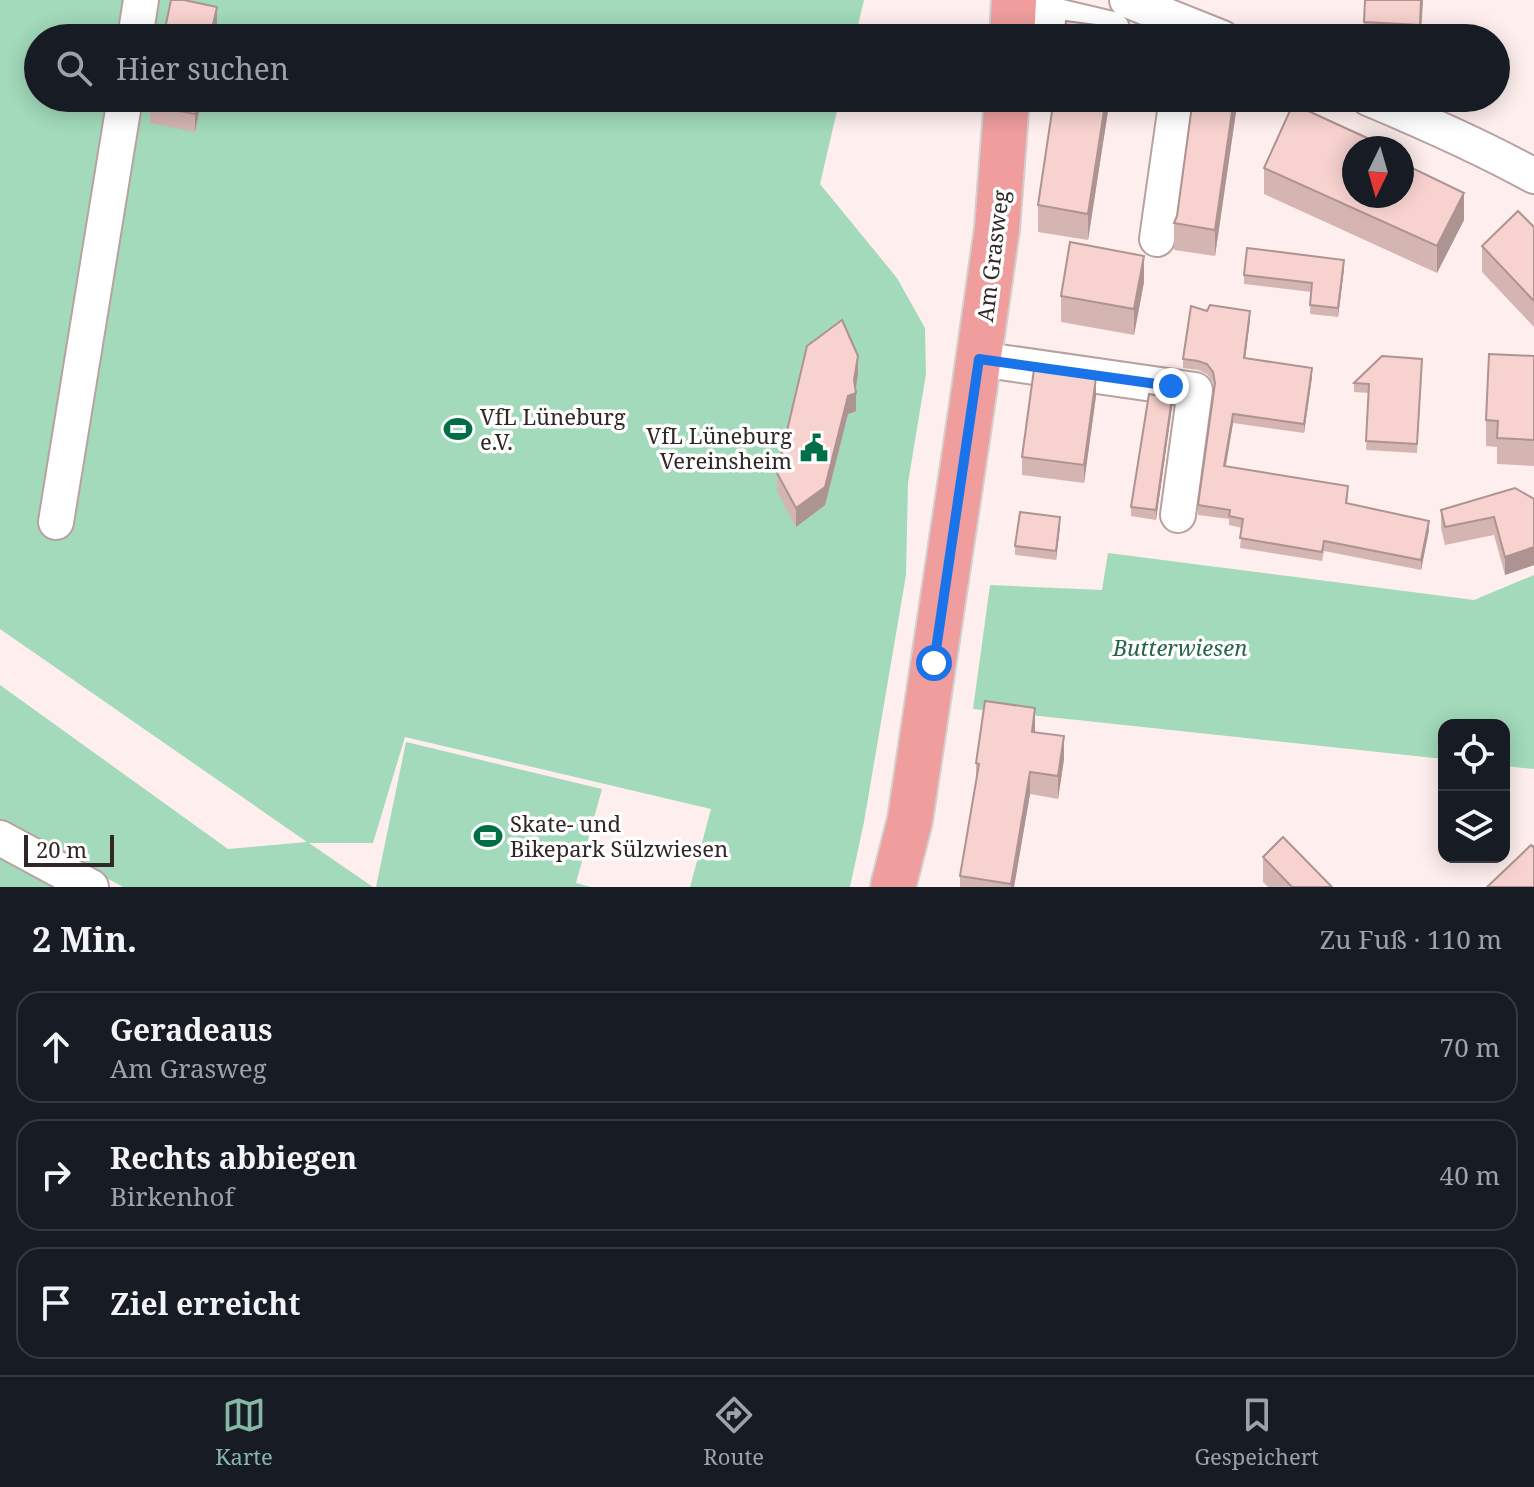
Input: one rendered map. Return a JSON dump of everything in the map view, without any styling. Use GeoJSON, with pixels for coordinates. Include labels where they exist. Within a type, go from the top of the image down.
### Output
{"type":"FeatureCollection","features":[{"type":"Feature","properties":{"kind":"main road","name":"Am Grasweg"},"geometry":{"type":"LineString","coordinates":[[893,887],[910,820],[979,359],[997,229],[1006,112]]}},
{"type":"Feature","properties":{"kind":"street"},"geometry":{"type":"LineString","coordinates":[[137,24],[141,0]]}},
{"type":"Feature","properties":{"kind":"street"},"geometry":{"type":"LineString","coordinates":[[1127,0],[1173,24]]}},
{"type":"Feature","properties":{"kind":"street"},"geometry":{"type":"LineString","coordinates":[[1013,16],[1048,14],[1091,24]]}},
{"type":"Feature","properties":{"kind":"street"},"geometry":{"type":"LineString","coordinates":[[56,522],[123,112]]}},
{"type":"Feature","properties":{"kind":"street"},"geometry":{"type":"LineString","coordinates":[[1157,239],[1175,112]]}},
{"type":"Feature","properties":{"kind":"street"},"geometry":{"type":"LineString","coordinates":[[1400,112],[1477,146],[1534,176]]}},
{"type":"Feature","properties":{"kind":"street"},"geometry":{"type":"LineString","coordinates":[[979,359],[1195,390],[1178,515]]}},
{"type":"Feature","properties":{"kind":"street"},"geometry":{"type":"LineString","coordinates":[[0,838],[91,887]]}},
{"type":"Feature","properties":{"kind":"green space","name":"VfL Lüneburg e.V."},"geometry":{"type":"Polygon","coordinates":[[[0,0],[864,0],[858,24],[24,24],[24,112],[837,112],[820,184],[897,278],[925,328],[926,374],[908,483],[906,575],[850,887],[690,887],[711,809],[405,737],[373,843],[309,843],[373,887],[123,887],[0,820],[0,685],[228,849],[307,842],[0,629],[0,0]]]}},
{"type":"Feature","properties":{"kind":"green space","name":"Butterwiesen"},"geometry":{"type":"Polygon","coordinates":[[[1108,553],[1474,600],[1534,575],[1534,769],[1510,767],[1510,719],[1438,719],[1438,758],[973,709],[990,585],[1102,590],[1108,553]]]}},
{"type":"Feature","properties":{"kind":"green space","name":"Skate- und Bikepark Sülzwiesen"},"geometry":{"type":"Polygon","coordinates":[[[406,742],[602,789],[576,883],[591,887],[376,887],[406,742]]]}},
{"type":"Feature","properties":{"kind":"green space"},"geometry":{"type":"Polygon","coordinates":[[[0,858],[53,887],[0,887],[0,858]]]}},
{"type":"Feature","properties":{"kind":"building"},"geometry":{"type":"Polygon","coordinates":[[[171,0],[217,7],[213,24],[166,24],[171,0]]]}},
{"type":"Feature","properties":{"kind":"building"},"geometry":{"type":"Polygon","coordinates":[[[1365,0],[1421,0],[1420,24],[1364,22],[1365,0]]]}},
{"type":"Feature","properties":{"kind":"building"},"geometry":{"type":"Polygon","coordinates":[[[1052,112],[1104,112],[1088,214],[1038,205],[1052,112]]]}},
{"type":"Feature","properties":{"kind":"building"},"geometry":{"type":"Polygon","coordinates":[[[1191,112],[1232,112],[1215,230],[1174,223],[1191,112]]]}},
{"type":"Feature","properties":{"kind":"building"},"geometry":{"type":"Polygon","coordinates":[[[1289,112],[1310,112],[1363,136],[1342,136],[1342,203],[1264,168],[1289,112]]]}},
{"type":"Feature","properties":{"kind":"building"},"geometry":{"type":"Polygon","coordinates":[[[1414,169],[1464,193],[1437,246],[1353,208],[1414,208],[1414,169]]]}},
{"type":"Feature","properties":{"kind":"building"},"geometry":{"type":"Polygon","coordinates":[[[1518,211],[1534,227],[1534,301],[1482,246],[1518,211]]]}},
{"type":"Feature","properties":{"kind":"building"},"geometry":{"type":"Polygon","coordinates":[[[1070,242],[1144,256],[1134,309],[1061,296],[1070,242]]]}},
{"type":"Feature","properties":{"kind":"building"},"geometry":{"type":"Polygon","coordinates":[[[1247,248],[1344,260],[1338,308],[1310,305],[1312,283],[1244,275],[1247,248]]]}},
{"type":"Feature","properties":{"kind":"building"},"geometry":{"type":"Polygon","coordinates":[[[1210,305],[1250,311],[1244,358],[1312,368],[1304,424],[1233,414],[1224,466],[1348,486],[1346,503],[1429,521],[1421,560],[1324,541],[1322,552],[1240,538],[1243,519],[1229,516],[1230,510],[1198,505],[1215,383],[1213,372],[1207,364],[1183,359],[1191,306],[1207,311],[1210,305]]]}},
{"type":"Feature","properties":{"kind":"building","name":"VfL Lüneburg Vereinsheim"},"geometry":{"type":"Polygon","coordinates":[[[842,320],[858,356],[854,380],[856,393],[848,396],[825,487],[796,508],[777,473],[807,346],[842,320]]]}},
{"type":"Feature","properties":{"kind":"building"},"geometry":{"type":"Polygon","coordinates":[[[1489,354],[1534,356],[1534,440],[1497,438],[1498,421],[1486,420],[1489,354]]]}},
{"type":"Feature","properties":{"kind":"building"},"geometry":{"type":"Polygon","coordinates":[[[1382,356],[1422,359],[1417,444],[1366,441],[1369,384],[1354,383],[1382,356]]]}},
{"type":"Feature","properties":{"kind":"building"},"geometry":{"type":"Polygon","coordinates":[[[1034,369],[1096,378],[1084,465],[1022,457],[1034,369]]]}},
{"type":"Feature","properties":{"kind":"building"},"geometry":{"type":"Polygon","coordinates":[[[1149,394],[1172,398],[1156,510],[1131,507],[1149,394]]]}},
{"type":"Feature","properties":{"kind":"building"},"geometry":{"type":"Polygon","coordinates":[[[1515,488],[1534,499],[1534,547],[1505,557],[1494,517],[1445,527],[1441,510],[1515,488]]]}},
{"type":"Feature","properties":{"kind":"building"},"geometry":{"type":"Polygon","coordinates":[[[1020,512],[1060,517],[1056,551],[1015,546],[1020,512]]]}},
{"type":"Feature","properties":{"kind":"building"},"geometry":{"type":"Polygon","coordinates":[[[985,701],[1035,708],[1032,732],[1064,736],[1058,776],[1030,772],[1011,884],[960,876],[979,764],[976,763],[985,701]]]}},
{"type":"Feature","properties":{"kind":"building"},"geometry":{"type":"Polygon","coordinates":[[[1283,837],[1332,887],[1292,887],[1263,857],[1283,837]]]}},
{"type":"Feature","properties":{"kind":"building"},"geometry":{"type":"Polygon","coordinates":[[[1531,845],[1534,846],[1534,887],[1487,887],[1531,845]]]}},
{"type":"Feature","properties":{"kind":"place","name":"VfL Lüneburg e.V."},"geometry":{"type":"Point","coordinates":[458,429]}},
{"type":"Feature","properties":{"kind":"place","name":"VfL Lüneburg Vereinsheim"},"geometry":{"type":"Point","coordinates":[814,448]}},
{"type":"Feature","properties":{"kind":"place","name":"Skate- und Bikepark Sülzwiesen"},"geometry":{"type":"Point","coordinates":[488,836]}},
{"type":"Feature","properties":{"kind":"route"},"geometry":{"type":"LineString","coordinates":[[934,663],[979,359],[1171,386]]}}]}
